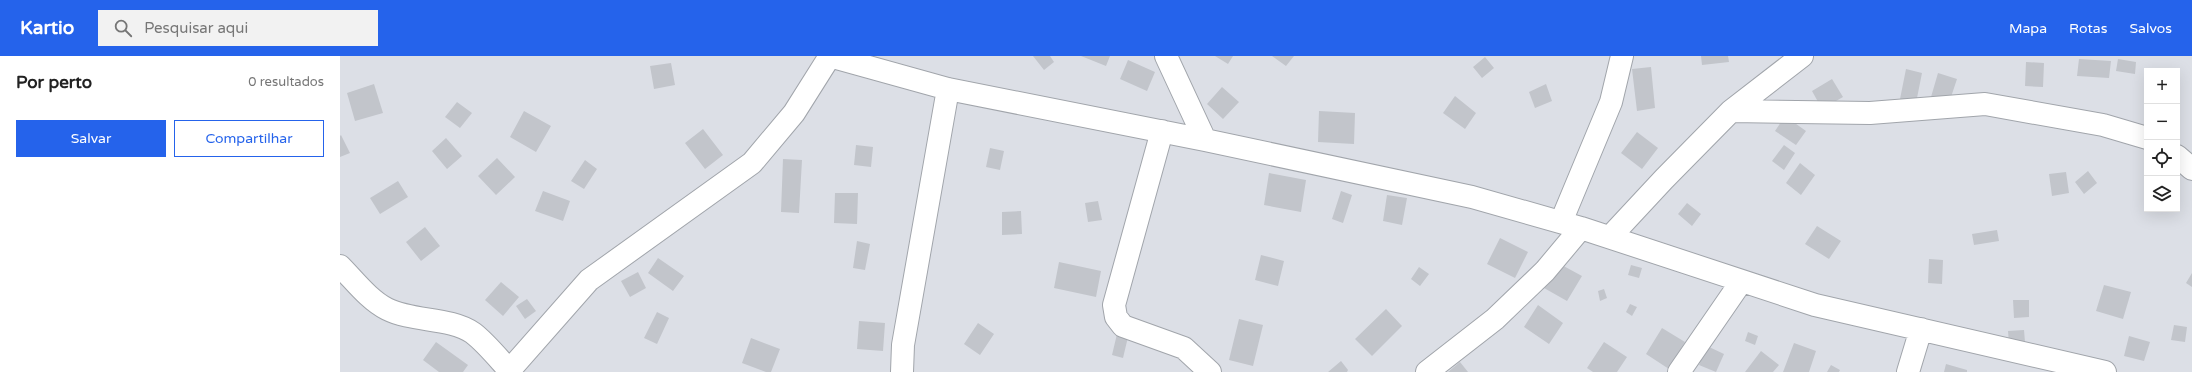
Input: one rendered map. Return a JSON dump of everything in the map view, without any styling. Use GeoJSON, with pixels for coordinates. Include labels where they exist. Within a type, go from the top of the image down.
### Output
{"type":"FeatureCollection","features":[{"type":"Feature","properties":{"kind":"street"},"geometry":{"type":"LineString","coordinates":[[340,266],[373,299],[387,309],[410,317],[454,325],[472,332],[509,371],[589,280],[752,164],[794,113],[830,56],[872,62],[948,89],[1162,131],[1472,197],[1610,237],[1741,282],[1815,305],[2105,372]]}},
{"type":"Feature","properties":{"kind":"street"},"geometry":{"type":"LineString","coordinates":[[1166,56],[1205,140]]}},
{"type":"Feature","properties":{"kind":"street"},"geometry":{"type":"LineString","coordinates":[[1427,372],[1495,319],[1545,271],[1571,225],[1611,102],[1622,56]]}},
{"type":"Feature","properties":{"kind":"street"},"geometry":{"type":"LineString","coordinates":[[1610,237],[1664,179],[1731,111],[1802,56]]}},
{"type":"Feature","properties":{"kind":"street"},"geometry":{"type":"LineString","coordinates":[[902,372],[903,345],[948,89]]}},
{"type":"Feature","properties":{"kind":"street"},"geometry":{"type":"LineString","coordinates":[[1731,111],[1870,113],[1985,104],[2103,125],[2144,137]]}},
{"type":"Feature","properties":{"kind":"street"},"geometry":{"type":"LineString","coordinates":[[1162,131],[1114,305],[1116,317],[1123,326],[1184,348],[1210,372]]}},
{"type":"Feature","properties":{"kind":"street"},"geometry":{"type":"LineString","coordinates":[[2180,159],[2192,169]]}},
{"type":"Feature","properties":{"kind":"street"},"geometry":{"type":"LineString","coordinates":[[1679,372],[1741,282]]}},
{"type":"Feature","properties":{"kind":"street"},"geometry":{"type":"LineString","coordinates":[[1908,372],[1921,329]]}},
{"type":"Feature","properties":{"kind":"building"},"geometry":{"type":"Polygon","coordinates":[[[1033,56],[1050,56],[1054,62],[1044,70],[1033,56]]]}},
{"type":"Feature","properties":{"kind":"building"},"geometry":{"type":"Polygon","coordinates":[[[1081,56],[1110,56],[1106,66],[1081,56]]]}},
{"type":"Feature","properties":{"kind":"building"},"geometry":{"type":"Polygon","coordinates":[[[1215,56],[1233,56],[1228,64],[1215,56]]]}},
{"type":"Feature","properties":{"kind":"building"},"geometry":{"type":"Polygon","coordinates":[[[1272,56],[1294,56],[1286,66],[1272,56]]]}},
{"type":"Feature","properties":{"kind":"building"},"geometry":{"type":"Polygon","coordinates":[[[1701,56],[1728,56],[1729,62],[1702,65],[1701,56]]]}},
{"type":"Feature","properties":{"kind":"building"},"geometry":{"type":"Polygon","coordinates":[[[1485,57],[1494,68],[1482,78],[1473,67],[1485,57]]]}},
{"type":"Feature","properties":{"kind":"building"},"geometry":{"type":"Polygon","coordinates":[[[2079,59],[2111,61],[2109,78],[2077,76],[2079,59]]]}},
{"type":"Feature","properties":{"kind":"building"},"geometry":{"type":"Polygon","coordinates":[[[2118,59],[2136,62],[2135,74],[2116,71],[2118,59]]]}},
{"type":"Feature","properties":{"kind":"building"},"geometry":{"type":"Polygon","coordinates":[[[1128,60],[1155,72],[1147,91],[1120,79],[1128,60]]]}},
{"type":"Feature","properties":{"kind":"building"},"geometry":{"type":"Polygon","coordinates":[[[2026,62],[2044,63],[2043,87],[2025,86],[2026,62]]]}},
{"type":"Feature","properties":{"kind":"building"},"geometry":{"type":"Polygon","coordinates":[[[671,63],[675,85],[654,89],[650,66],[671,63]]]}},
{"type":"Feature","properties":{"kind":"building"},"geometry":{"type":"Polygon","coordinates":[[[1651,67],[1655,108],[1637,111],[1632,69],[1651,67]]]}},
{"type":"Feature","properties":{"kind":"building"},"geometry":{"type":"Polygon","coordinates":[[[1906,69],[1922,73],[1916,103],[1900,99],[1906,69]]]}},
{"type":"Feature","properties":{"kind":"building"},"geometry":{"type":"Polygon","coordinates":[[[1938,73],[1957,79],[1949,103],[1931,97],[1938,73]]]}},
{"type":"Feature","properties":{"kind":"building"},"geometry":{"type":"Polygon","coordinates":[[[1832,79],[1843,97],[1822,109],[1812,91],[1832,79]]]}},
{"type":"Feature","properties":{"kind":"building"},"geometry":{"type":"Polygon","coordinates":[[[374,84],[383,113],[355,121],[347,93],[374,84]]]}},
{"type":"Feature","properties":{"kind":"building"},"geometry":{"type":"Polygon","coordinates":[[[1546,84],[1552,101],[1535,108],[1529,92],[1546,84]]]}},
{"type":"Feature","properties":{"kind":"building"},"geometry":{"type":"Polygon","coordinates":[[[1222,87],[1239,102],[1223,119],[1207,104],[1222,87]]]}},
{"type":"Feature","properties":{"kind":"building"},"geometry":{"type":"Polygon","coordinates":[[[1455,96],[1476,113],[1465,129],[1443,113],[1455,96]]]}},
{"type":"Feature","properties":{"kind":"building"},"geometry":{"type":"Polygon","coordinates":[[[457,102],[472,113],[460,128],[445,117],[457,102]]]}},
{"type":"Feature","properties":{"kind":"building"},"geometry":{"type":"Polygon","coordinates":[[[524,111],[551,126],[536,152],[510,137],[524,111]]]}},
{"type":"Feature","properties":{"kind":"building"},"geometry":{"type":"Polygon","coordinates":[[[1319,111],[1355,113],[1354,144],[1318,142],[1319,111]]]}},
{"type":"Feature","properties":{"kind":"building"},"geometry":{"type":"Polygon","coordinates":[[[1785,116],[1806,131],[1796,145],[1775,131],[1785,116]]]}},
{"type":"Feature","properties":{"kind":"building"},"geometry":{"type":"Polygon","coordinates":[[[703,129],[723,155],[705,169],[685,143],[703,129]]]}},
{"type":"Feature","properties":{"kind":"building"},"geometry":{"type":"Polygon","coordinates":[[[1637,132],[1658,148],[1642,169],[1621,153],[1637,132]]]}},
{"type":"Feature","properties":{"kind":"building"},"geometry":{"type":"Polygon","coordinates":[[[341,135],[350,153],[340,157],[340,136],[341,135]]]}},
{"type":"Feature","properties":{"kind":"building"},"geometry":{"type":"Polygon","coordinates":[[[446,138],[462,156],[447,169],[432,151],[446,138]]]}},
{"type":"Feature","properties":{"kind":"building"},"geometry":{"type":"Polygon","coordinates":[[[856,145],[873,147],[871,167],[854,165],[856,145]]]}},
{"type":"Feature","properties":{"kind":"building"},"geometry":{"type":"Polygon","coordinates":[[[1784,145],[1795,153],[1784,170],[1772,161],[1784,145]]]}},
{"type":"Feature","properties":{"kind":"building"},"geometry":{"type":"Polygon","coordinates":[[[990,148],[1004,151],[1000,170],[986,167],[990,148]]]}},
{"type":"Feature","properties":{"kind":"building"},"geometry":{"type":"Polygon","coordinates":[[[497,158],[515,177],[496,195],[478,176],[497,158]]]}},
{"type":"Feature","properties":{"kind":"building"},"geometry":{"type":"Polygon","coordinates":[[[783,159],[802,160],[799,213],[781,212],[783,159]]]}},
{"type":"Feature","properties":{"kind":"building"},"geometry":{"type":"Polygon","coordinates":[[[585,160],[597,169],[584,189],[571,181],[585,160]]]}},
{"type":"Feature","properties":{"kind":"building"},"geometry":{"type":"Polygon","coordinates":[[[1800,163],[1815,175],[1801,195],[1786,183],[1800,163]]]}},
{"type":"Feature","properties":{"kind":"building"},"geometry":{"type":"Polygon","coordinates":[[[2088,171],[2097,183],[2084,194],[2075,182],[2088,171]]]}},
{"type":"Feature","properties":{"kind":"building"},"geometry":{"type":"Polygon","coordinates":[[[2066,172],[2069,193],[2052,196],[2049,174],[2066,172]]]}},
{"type":"Feature","properties":{"kind":"building"},"geometry":{"type":"Polygon","coordinates":[[[1269,173],[1306,180],[1301,212],[1264,205],[1269,173]]]}},
{"type":"Feature","properties":{"kind":"building"},"geometry":{"type":"Polygon","coordinates":[[[398,181],[408,197],[380,214],[370,198],[398,181]]]}},
{"type":"Feature","properties":{"kind":"building"},"geometry":{"type":"Polygon","coordinates":[[[543,191],[570,201],[563,221],[535,211],[543,191]]]}},
{"type":"Feature","properties":{"kind":"building"},"geometry":{"type":"Polygon","coordinates":[[[1341,191],[1352,195],[1343,223],[1332,219],[1341,191]]]}},
{"type":"Feature","properties":{"kind":"building"},"geometry":{"type":"Polygon","coordinates":[[[835,193],[858,193],[857,224],[834,223],[835,193]]]}},
{"type":"Feature","properties":{"kind":"building"},"geometry":{"type":"Polygon","coordinates":[[[1387,195],[1407,198],[1402,225],[1383,221],[1387,195]]]}},
{"type":"Feature","properties":{"kind":"building"},"geometry":{"type":"Polygon","coordinates":[[[1098,201],[1102,220],[1088,222],[1085,203],[1098,201]]]}},
{"type":"Feature","properties":{"kind":"building"},"geometry":{"type":"Polygon","coordinates":[[[1687,203],[1701,214],[1692,226],[1678,214],[1687,203]]]}},
{"type":"Feature","properties":{"kind":"building"},"geometry":{"type":"Polygon","coordinates":[[[1021,211],[1022,234],[1002,235],[1002,212],[1021,211]]]}},
{"type":"Feature","properties":{"kind":"building"},"geometry":{"type":"Polygon","coordinates":[[[1817,226],[1841,241],[1829,259],[1805,244],[1817,226]]]}},
{"type":"Feature","properties":{"kind":"building"},"geometry":{"type":"Polygon","coordinates":[[[425,227],[440,246],[421,261],[406,242],[425,227]]]}},
{"type":"Feature","properties":{"kind":"building"},"geometry":{"type":"Polygon","coordinates":[[[1997,230],[1999,241],[1974,245],[1972,234],[1997,230]]]}},
{"type":"Feature","properties":{"kind":"building"},"geometry":{"type":"Polygon","coordinates":[[[1500,238],[1528,252],[1515,278],[1487,264],[1500,238]]]}},
{"type":"Feature","properties":{"kind":"building"},"geometry":{"type":"Polygon","coordinates":[[[857,241],[870,244],[865,270],[853,268],[857,241]]]}},
{"type":"Feature","properties":{"kind":"building"},"geometry":{"type":"Polygon","coordinates":[[[1261,255],[1284,261],[1278,286],[1255,280],[1261,255]]]}},
{"type":"Feature","properties":{"kind":"building"},"geometry":{"type":"Polygon","coordinates":[[[658,258],[684,276],[673,291],[648,273],[658,258]]]}},
{"type":"Feature","properties":{"kind":"building"},"geometry":{"type":"Polygon","coordinates":[[[1929,259],[1943,260],[1942,284],[1928,283],[1929,259]]]}},
{"type":"Feature","properties":{"kind":"building"},"geometry":{"type":"Polygon","coordinates":[[[1059,262],[1101,271],[1096,297],[1054,288],[1059,262]]]}},
{"type":"Feature","properties":{"kind":"building"},"geometry":{"type":"Polygon","coordinates":[[[1558,263],[1582,276],[1567,301],[1544,288],[1558,263]]]}},
{"type":"Feature","properties":{"kind":"building"},"geometry":{"type":"Polygon","coordinates":[[[1631,265],[1642,268],[1639,278],[1628,275],[1631,265]]]}},
{"type":"Feature","properties":{"kind":"building"},"geometry":{"type":"Polygon","coordinates":[[[1419,267],[1429,274],[1420,286],[1411,279],[1419,267]]]}},
{"type":"Feature","properties":{"kind":"building"},"geometry":{"type":"Polygon","coordinates":[[[638,272],[646,288],[630,297],[621,281],[638,272]]]}},
{"type":"Feature","properties":{"kind":"building"},"geometry":{"type":"Polygon","coordinates":[[[2192,273],[2192,287],[2186,283],[2192,273]]]}},
{"type":"Feature","properties":{"kind":"building"},"geometry":{"type":"Polygon","coordinates":[[[501,282],[519,297],[503,316],[485,300],[501,282]]]}},
{"type":"Feature","properties":{"kind":"building"},"geometry":{"type":"Polygon","coordinates":[[[2104,285],[2131,292],[2123,319],[2096,311],[2104,285]]]}},
{"type":"Feature","properties":{"kind":"building"},"geometry":{"type":"Polygon","coordinates":[[[1604,289],[1607,298],[1600,301],[1598,291],[1604,289]]]}},
{"type":"Feature","properties":{"kind":"building"},"geometry":{"type":"Polygon","coordinates":[[[527,299],[536,311],[525,319],[516,306],[527,299]]]}},
{"type":"Feature","properties":{"kind":"building"},"geometry":{"type":"Polygon","coordinates":[[[2013,300],[2029,300],[2029,317],[2014,318],[2013,300]]]}},
{"type":"Feature","properties":{"kind":"building"},"geometry":{"type":"Polygon","coordinates":[[[1630,304],[1637,307],[1632,316],[1626,312],[1630,304]]]}},
{"type":"Feature","properties":{"kind":"building"},"geometry":{"type":"Polygon","coordinates":[[[1538,305],[1563,323],[1549,344],[1524,327],[1538,305]]]}},
{"type":"Feature","properties":{"kind":"building"},"geometry":{"type":"Polygon","coordinates":[[[1386,309],[1402,326],[1372,356],[1355,339],[1386,309]]]}},
{"type":"Feature","properties":{"kind":"building"},"geometry":{"type":"Polygon","coordinates":[[[657,312],[669,318],[657,344],[644,338],[657,312]]]}},
{"type":"Feature","properties":{"kind":"building"},"geometry":{"type":"Polygon","coordinates":[[[1239,319],[1263,325],[1253,366],[1229,360],[1239,319]]]}},
{"type":"Feature","properties":{"kind":"building"},"geometry":{"type":"Polygon","coordinates":[[[859,321],[885,323],[883,351],[857,349],[859,321]]]}},
{"type":"Feature","properties":{"kind":"building"},"geometry":{"type":"Polygon","coordinates":[[[978,323],[994,334],[980,355],[964,344],[978,323]]]}},
{"type":"Feature","properties":{"kind":"building"},"geometry":{"type":"Polygon","coordinates":[[[2174,325],[2187,327],[2185,342],[2171,340],[2174,325]]]}},
{"type":"Feature","properties":{"kind":"building"},"geometry":{"type":"Polygon","coordinates":[[[1662,328],[1685,342],[1669,369],[1646,354],[1662,328]]]}},
{"type":"Feature","properties":{"kind":"building"},"geometry":{"type":"Polygon","coordinates":[[[2024,330],[2025,342],[2009,343],[2008,331],[2024,330]]]}},
{"type":"Feature","properties":{"kind":"building"},"geometry":{"type":"Polygon","coordinates":[[[1748,332],[1758,336],[1755,345],[1745,341],[1748,332]]]}},
{"type":"Feature","properties":{"kind":"building"},"geometry":{"type":"Polygon","coordinates":[[[1117,334],[1128,337],[1123,358],[1112,355],[1117,334]]]}},
{"type":"Feature","properties":{"kind":"building"},"geometry":{"type":"Polygon","coordinates":[[[2129,336],[2150,342],[2144,361],[2124,356],[2129,336]]]}},
{"type":"Feature","properties":{"kind":"building"},"geometry":{"type":"Polygon","coordinates":[[[751,338],[780,349],[771,372],[766,372],[742,363],[751,338]]]}},
{"type":"Feature","properties":{"kind":"building"},"geometry":{"type":"Polygon","coordinates":[[[436,342],[468,365],[463,372],[439,372],[423,360],[436,342]]]}},
{"type":"Feature","properties":{"kind":"building"},"geometry":{"type":"Polygon","coordinates":[[[1604,342],[1627,357],[1617,372],[1593,372],[1587,368],[1604,342]]]}},
{"type":"Feature","properties":{"kind":"building"},"geometry":{"type":"Polygon","coordinates":[[[1794,343],[1816,351],[1809,372],[1783,372],[1794,343]]]}},
{"type":"Feature","properties":{"kind":"building"},"geometry":{"type":"Polygon","coordinates":[[[1707,346],[1724,354],[1716,372],[1699,365],[1707,346]]]}},
{"type":"Feature","properties":{"kind":"building"},"geometry":{"type":"Polygon","coordinates":[[[1761,351],[1779,365],[1773,372],[1745,372],[1761,351]]]}},
{"type":"Feature","properties":{"kind":"building"},"geometry":{"type":"Polygon","coordinates":[[[1341,361],[1348,370],[1347,372],[1328,372],[1341,361]]]}},
{"type":"Feature","properties":{"kind":"building"},"geometry":{"type":"Polygon","coordinates":[[[1460,362],[1468,372],[1448,372],[1460,362]]]}},
{"type":"Feature","properties":{"kind":"building"},"geometry":{"type":"Polygon","coordinates":[[[1946,364],[1967,370],[1967,372],[1944,372],[1946,364]]]}},
{"type":"Feature","properties":{"kind":"building"},"geometry":{"type":"Polygon","coordinates":[[[1831,365],[1840,370],[1839,372],[1827,372],[1831,365]]]}}]}
